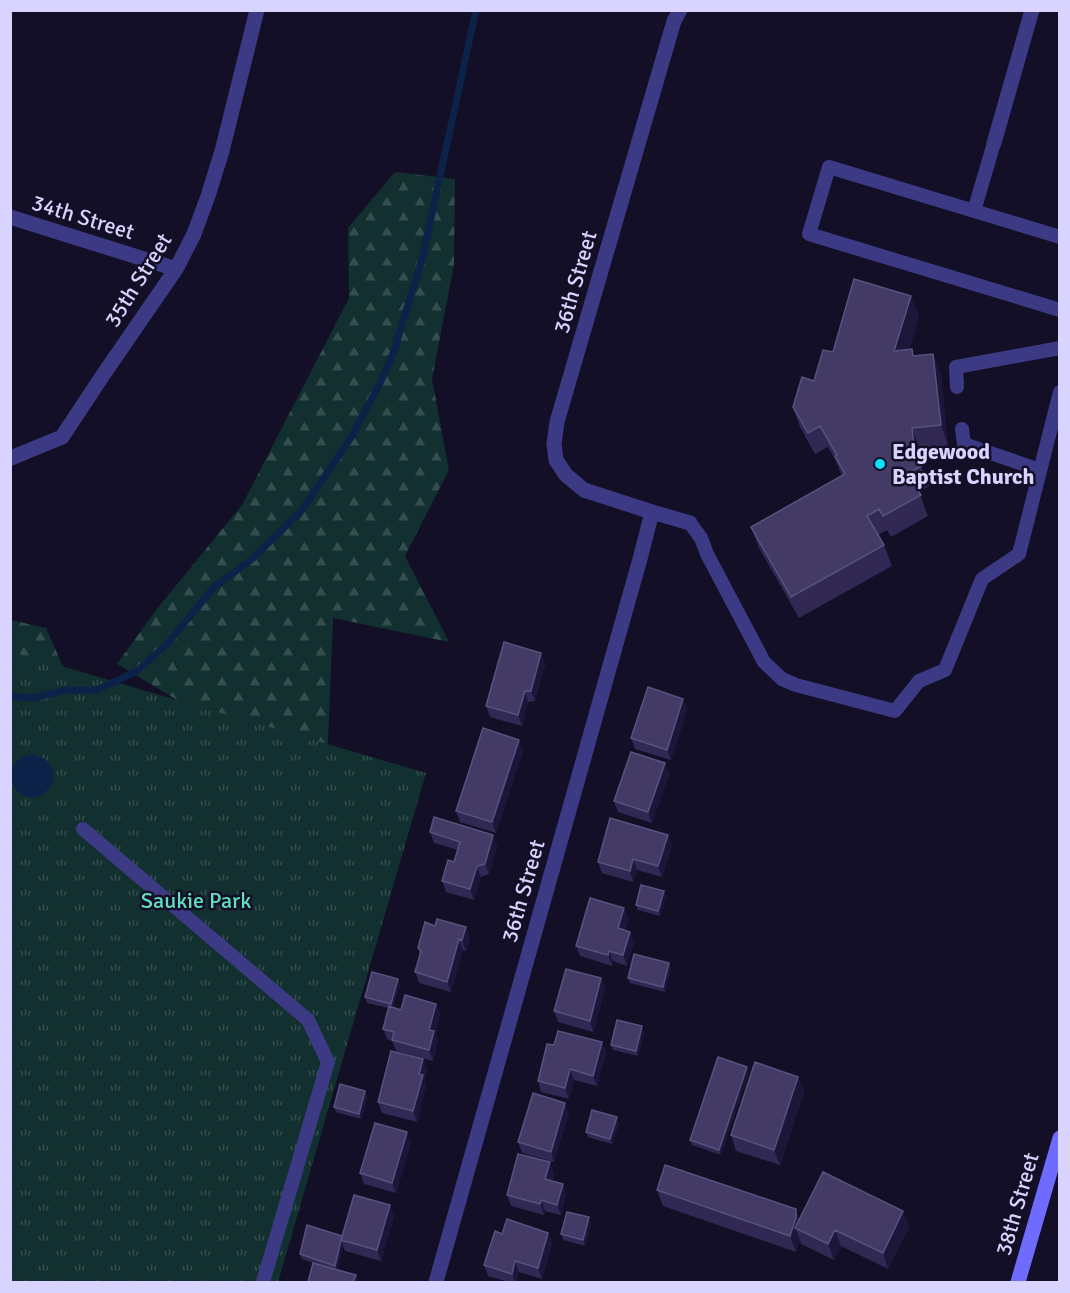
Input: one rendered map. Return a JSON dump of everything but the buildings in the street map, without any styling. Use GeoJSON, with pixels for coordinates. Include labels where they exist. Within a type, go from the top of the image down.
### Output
{"type":"FeatureCollection","features":[{"type":"Feature","properties":{"kind":"street","name":"35th Street"},"geometry":{"type":"LineString","coordinates":[[11,458],[62,437],[176,269],[194,234],[208,196],[222,151],[257,10]]}},
{"type":"Feature","properties":{"kind":"street","name":"36th Street"},"geometry":{"type":"LineString","coordinates":[[680,10],[674,21],[557,422],[554,444],[556,460],[561,468],[584,490],[690,523]]}},
{"type":"Feature","properties":{"kind":"street"},"geometry":{"type":"LineString","coordinates":[[994,142],[1032,10]]}},
{"type":"Feature","properties":{"kind":"street","name":"34th Street"},"geometry":{"type":"LineString","coordinates":[[10,217],[176,269]]}},
{"type":"Feature","properties":{"kind":"street","name":"36th Street"},"geometry":{"type":"LineString","coordinates":[[436,1282],[652,513]]}},
{"type":"Feature","properties":{"kind":"street","name":"38th Street"},"geometry":{"type":"LineString","coordinates":[[1018,1282],[1055,1168],[1059,1138]]}},
{"type":"Feature","properties":{"kind":"lane"},"geometry":{"type":"LineString","coordinates":[[974,211],[994,142]]}},
{"type":"Feature","properties":{"kind":"lane"},"geometry":{"type":"LineString","coordinates":[[1059,237],[829,167],[809,234],[1059,310]]}},
{"type":"Feature","properties":{"kind":"lane"},"geometry":{"type":"LineString","coordinates":[[957,387],[956,367],[1059,348]]}},
{"type":"Feature","properties":{"kind":"lane"},"geometry":{"type":"LineString","coordinates":[[690,523],[701,538],[706,555],[764,662],[782,679],[796,685],[895,711],[919,681],[945,670],[982,579],[1019,554],[1059,392]]}},
{"type":"Feature","properties":{"kind":"lane"},"geometry":{"type":"LineString","coordinates":[[962,429],[964,444],[1040,470]]}},
{"type":"Feature","properties":{"kind":"lane"},"geometry":{"type":"LineString","coordinates":[[83,829],[308,1020],[328,1062],[262,1282]]}},
{"type":"Feature","properties":{"kind":"green space"},"geometry":{"type":"Polygon","coordinates":[[[395,172],[455,179],[454,265],[432,379],[449,470],[405,556],[449,642],[333,618],[327,767],[234,734],[117,664],[156,610],[242,505],[349,298],[348,228],[395,172]]]}},
{"type":"Feature","properties":{"kind":"green space"},"geometry":{"type":"Polygon","coordinates":[[[11,620],[46,628],[90,727],[11,723],[11,620]]]}},
{"type":"Feature","properties":{"kind":"green space","name":"Saukie Park"},"geometry":{"type":"Polygon","coordinates":[[[10,651],[426,773],[278,1282],[11,1282],[10,651]]]}},
{"type":"Feature","properties":{"kind":"water"},"geometry":{"type":"Polygon","coordinates":[[[32,755],[40,756],[47,761],[52,768],[52,784],[47,791],[40,796],[32,797],[24,796],[17,791],[12,784],[11,776],[12,768],[17,761],[24,756],[32,755]]]}},
{"type":"Feature","properties":{"kind":"waterway"},"geometry":{"type":"LineString","coordinates":[[10,696],[33,698],[66,690],[97,690],[137,671],[167,644],[214,587],[252,559],[302,510],[352,436],[393,354],[422,259],[476,10]]}},
{"type":"Feature","properties":{"kind":"place","name":"Edgewood Baptist Church"},"geometry":{"type":"Point","coordinates":[880,464]}}]}
